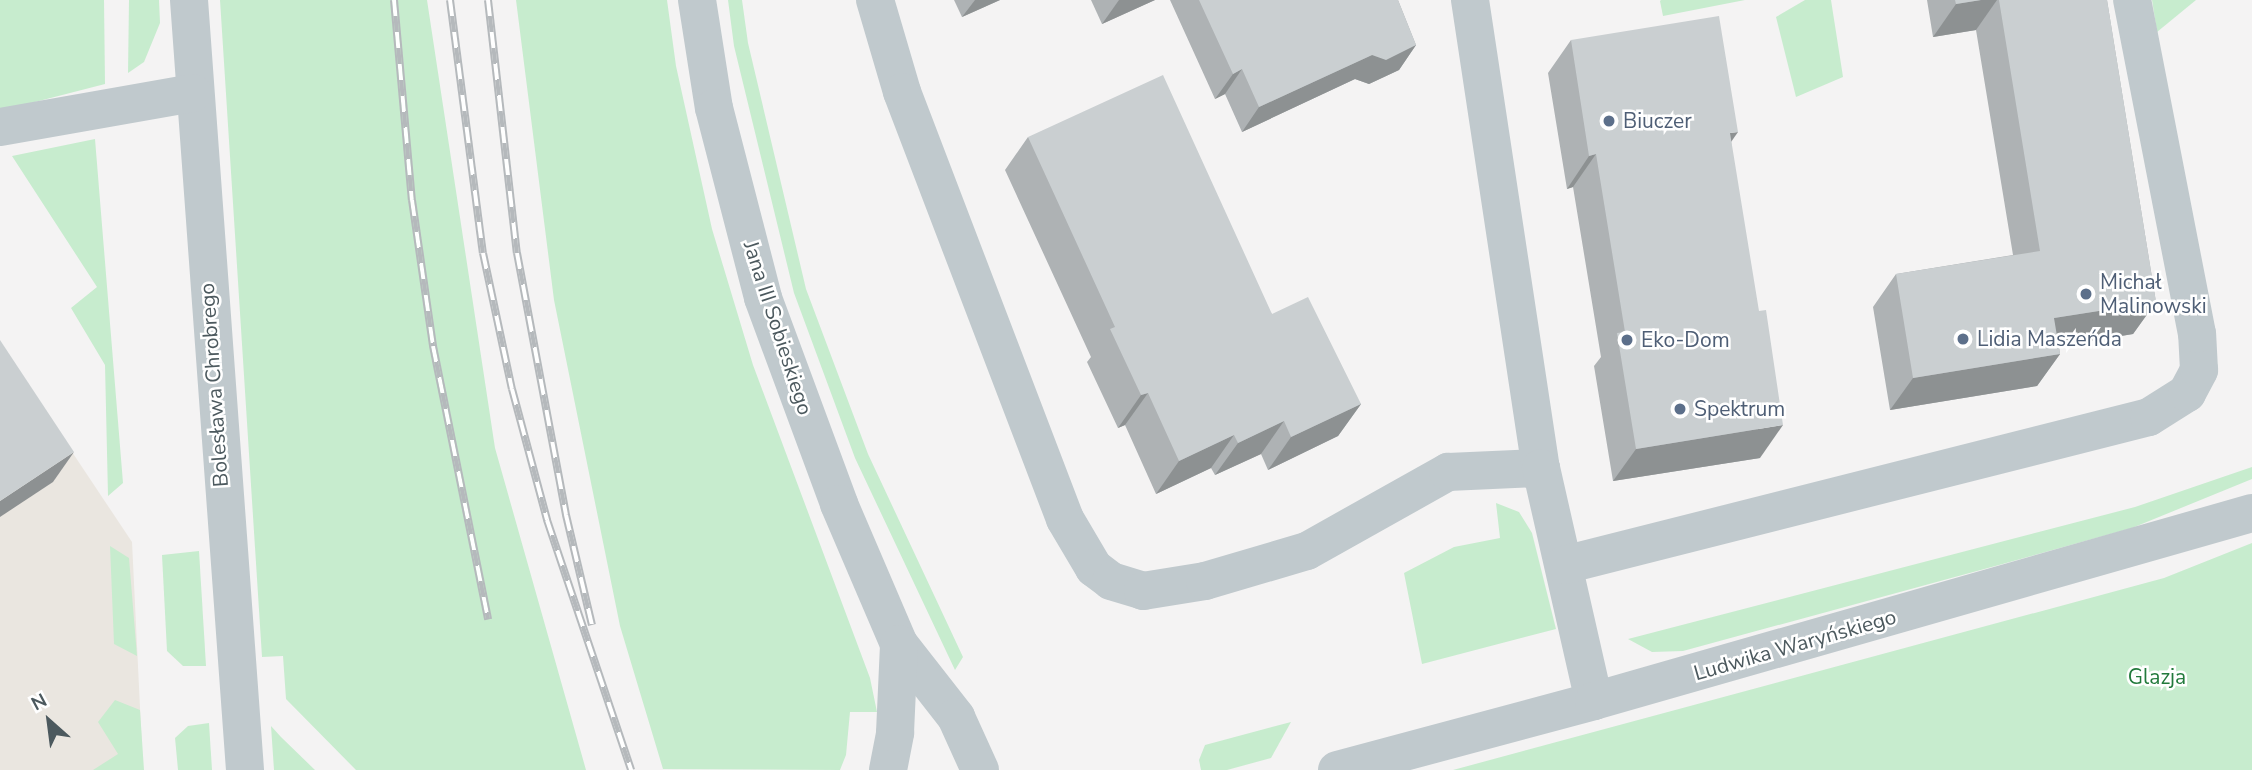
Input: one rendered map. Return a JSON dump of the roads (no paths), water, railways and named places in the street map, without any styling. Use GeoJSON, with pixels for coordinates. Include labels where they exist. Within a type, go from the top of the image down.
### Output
{"type":"FeatureCollection","features":[{"type":"Feature","properties":{"kind":"street","name":"Bolesława Chrobrego"},"geometry":{"type":"LineString","coordinates":[[189,0],[193,93],[245,770]]}},
{"type":"Feature","properties":{"kind":"street","name":"Jana III Sobieskiego"},"geometry":{"type":"LineString","coordinates":[[697,0],[714,108],[763,298],[839,504],[899,643],[956,717],[980,770]]}},
{"type":"Feature","properties":{"kind":"street"},"geometry":{"type":"LineString","coordinates":[[875,0],[902,92],[1065,519],[1094,568],[1111,581],[1143,591],[1205,581],[1307,551],[1448,472],[1541,468]]}},
{"type":"Feature","properties":{"kind":"street"},"geometry":{"type":"LineString","coordinates":[[1469,0],[1541,468],[1594,701]]}},
{"type":"Feature","properties":{"kind":"street"},"geometry":{"type":"LineString","coordinates":[[1564,565],[2149,417],[2187,393],[2199,370],[2197,334],[2132,0]]}},
{"type":"Feature","properties":{"kind":"street"},"geometry":{"type":"LineString","coordinates":[[0,127],[193,93]]}},
{"type":"Feature","properties":{"kind":"street","name":"Ludwika Waryńskiego"},"geometry":{"type":"LineString","coordinates":[[1337,770],[1594,701],[2252,513]]}},
{"type":"Feature","properties":{"kind":"street","name":"Jana III Sobieskiego"},"geometry":{"type":"LineString","coordinates":[[888,770],[895,733],[899,643]]}},
{"type":"Feature","properties":{"kind":"railway"},"geometry":{"type":"LineString","coordinates":[[394,0],[412,200],[433,346],[488,620]]}},
{"type":"Feature","properties":{"kind":"railway"},"geometry":{"type":"LineString","coordinates":[[450,0],[483,253],[512,389],[547,520],[631,770]]}},
{"type":"Feature","properties":{"kind":"railway"},"geometry":{"type":"LineString","coordinates":[[488,0],[517,253],[566,515],[592,625]]}},
{"type":"Feature","properties":{"kind":"place","name":"Biuczer"},"geometry":{"type":"Point","coordinates":[1609,121]}},
{"type":"Feature","properties":{"kind":"place","name":"Michał Malinowski"},"geometry":{"type":"Point","coordinates":[2086,294]}},
{"type":"Feature","properties":{"kind":"place","name":"Lidia Maszeńda"},"geometry":{"type":"Point","coordinates":[1963,339]}},
{"type":"Feature","properties":{"kind":"place","name":"Eko-Dom"},"geometry":{"type":"Point","coordinates":[1627,340]}},
{"type":"Feature","properties":{"kind":"place","name":"Spektrum"},"geometry":{"type":"Point","coordinates":[1680,409]}},
{"type":"Feature","properties":{"kind":"park label","name":"Glazja"},"geometry":{"type":"Point","coordinates":[2157,677]}}]}
